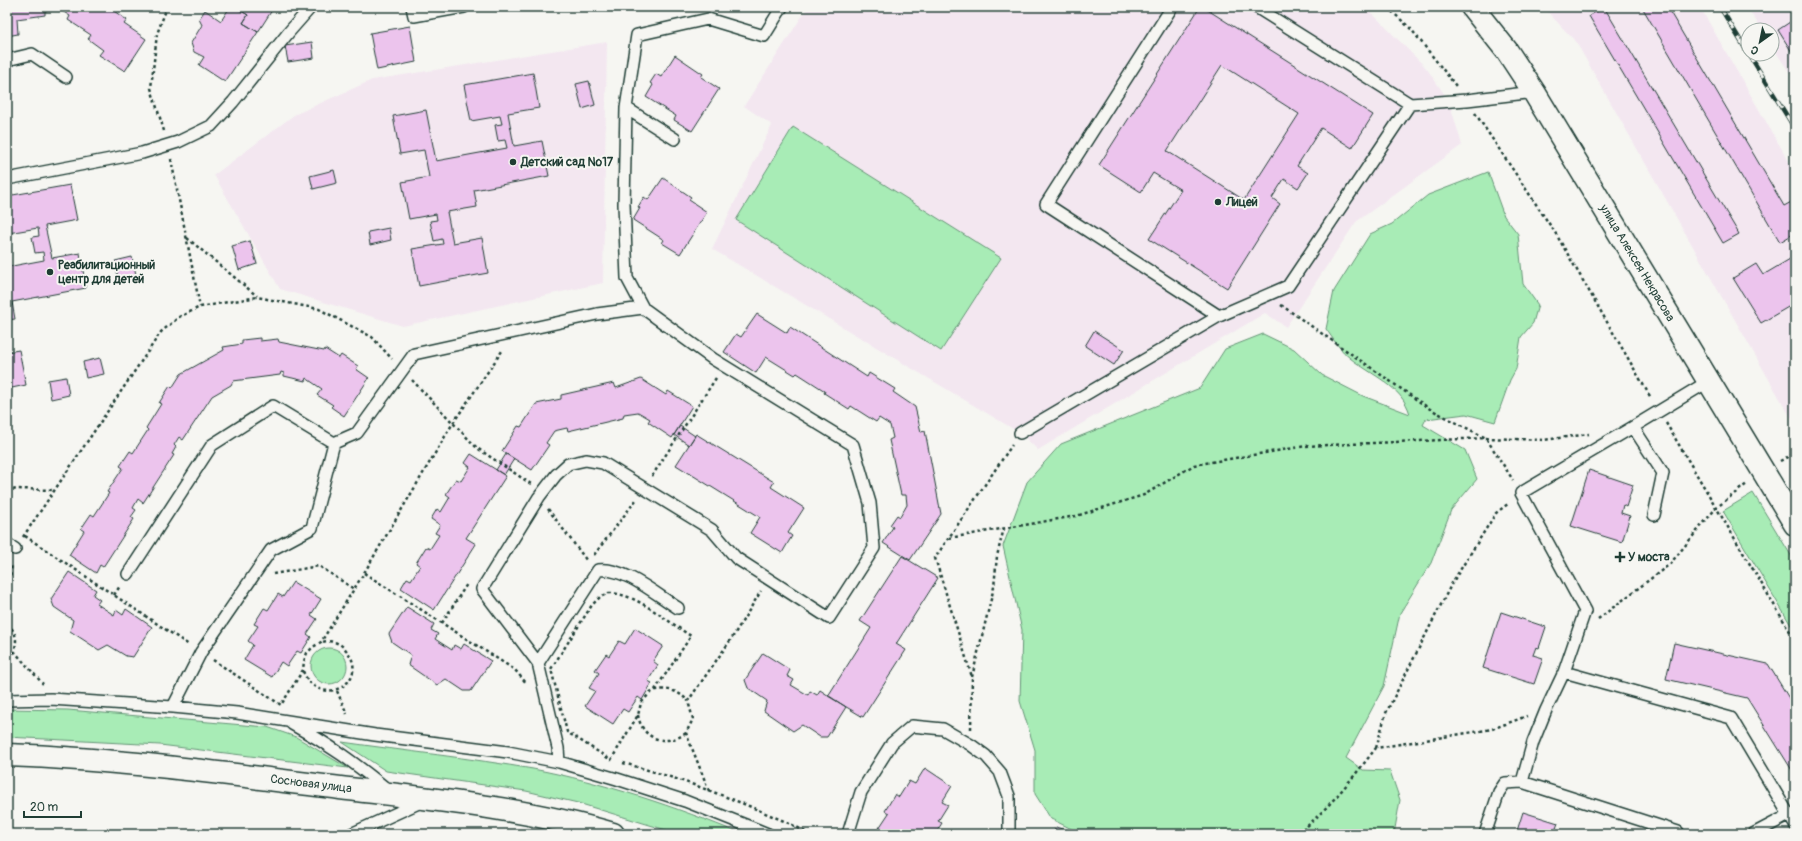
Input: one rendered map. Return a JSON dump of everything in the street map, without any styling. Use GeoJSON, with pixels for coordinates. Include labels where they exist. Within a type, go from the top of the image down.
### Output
{"type":"FeatureCollection","features":[{"type":"Feature","properties":{"kind":"street","name":"улица Алексея Некрасова"},"geometry":{"type":"LineString","coordinates":[[1472,7],[1507,51],[1534,92],[1795,524]]}},
{"type":"Feature","properties":{"kind":"street","name":"Сосновая улица"},"geometry":{"type":"LineString","coordinates":[[7,755],[68,757],[170,766],[393,794],[539,816],[613,834]]}},
{"type":"Feature","properties":{"kind":"lane"},"geometry":{"type":"LineString","coordinates":[[7,179],[142,153],[178,142],[211,126],[233,102],[288,32],[311,7]]}},
{"type":"Feature","properties":{"kind":"lane"},"geometry":{"type":"LineString","coordinates":[[412,7],[414,16],[464,7]]}},
{"type":"Feature","properties":{"kind":"lane"},"geometry":{"type":"LineString","coordinates":[[559,762],[558,748],[538,662],[482,589],[539,497],[556,475],[568,464],[586,460],[603,463],[712,530],[736,558],[829,618],[874,548],[870,503],[853,445],[713,359],[643,308],[627,278],[624,204],[626,108],[637,35],[708,19],[764,36],[782,7]]}},
{"type":"Feature","properties":{"kind":"lane"},"geometry":{"type":"LineString","coordinates":[[1172,7],[1046,204],[1219,316]]}},
{"type":"Feature","properties":{"kind":"lane"},"geometry":{"type":"LineString","coordinates":[[1256,7],[1410,104],[1467,100],[1534,92]]}},
{"type":"Feature","properties":{"kind":"lane"},"geometry":{"type":"LineString","coordinates":[[7,60],[32,54],[66,78]]}},
{"type":"Feature","properties":{"kind":"lane"},"geometry":{"type":"LineString","coordinates":[[1020,433],[1219,316],[1288,286],[1410,104]]}},
{"type":"Feature","properties":{"kind":"lane"},"geometry":{"type":"LineString","coordinates":[[626,108],[675,139]]}},
{"type":"Feature","properties":{"kind":"lane"},"geometry":{"type":"LineString","coordinates":[[334,443],[357,433],[414,354],[597,314],[643,308]]}},
{"type":"Feature","properties":{"kind":"lane"},"geometry":{"type":"LineString","coordinates":[[1522,782],[1533,742],[1564,672],[1585,610],[1521,494],[1709,381]]}},
{"type":"Feature","properties":{"kind":"lane"},"geometry":{"type":"LineString","coordinates":[[128,574],[212,445],[273,406],[334,443]]}},
{"type":"Feature","properties":{"kind":"lane"},"geometry":{"type":"LineString","coordinates":[[1633,427],[1663,473],[1654,515]]}},
{"type":"Feature","properties":{"kind":"lane"},"geometry":{"type":"LineString","coordinates":[[174,707],[201,652],[271,550],[312,528],[334,443]]}},
{"type":"Feature","properties":{"kind":"lane"},"geometry":{"type":"LineString","coordinates":[[538,662],[598,570],[606,568],[621,573],[678,608]]}},
{"type":"Feature","properties":{"kind":"lane"},"geometry":{"type":"LineString","coordinates":[[1564,672],[1731,718],[1795,825]]}},
{"type":"Feature","properties":{"kind":"lane"},"geometry":{"type":"LineString","coordinates":[[7,700],[51,699],[174,707],[237,713],[375,735],[508,752],[559,762],[685,801],[768,834]]}},
{"type":"Feature","properties":{"kind":"lane"},"geometry":{"type":"LineString","coordinates":[[284,720],[320,739],[338,751],[393,794]]}},
{"type":"Feature","properties":{"kind":"lane"},"geometry":{"type":"LineString","coordinates":[[848,834],[862,792],[892,743],[912,726],[943,728],[986,756],[1000,772],[1009,796],[1009,834]]}},
{"type":"Feature","properties":{"kind":"lane"},"geometry":{"type":"LineString","coordinates":[[1485,834],[1499,792],[1505,782],[1522,782],[1680,833]]}},
{"type":"Feature","properties":{"kind":"lane"},"geometry":{"type":"LineString","coordinates":[[351,834],[427,799]]}},
{"type":"Feature","properties":{"kind":"lane"},"geometry":{"type":"LineString","coordinates":[[1753,834],[1789,815]]}},
{"type":"Feature","properties":{"kind":"path"},"geometry":{"type":"LineString","coordinates":[[167,7],[157,34],[151,88],[168,145],[200,307]]}},
{"type":"Feature","properties":{"kind":"path"},"geometry":{"type":"LineString","coordinates":[[1387,7],[1411,29],[1467,100],[1556,234],[1659,412],[1795,640]]}},
{"type":"Feature","properties":{"kind":"path"},"geometry":{"type":"LineString","coordinates":[[186,237],[257,297]]}},
{"type":"Feature","properties":{"kind":"path"},"geometry":{"type":"LineString","coordinates":[[1267,295],[1430,409],[1486,438],[1521,494],[1496,513],[1452,583],[1386,713],[1376,748],[1351,781],[1321,815],[1298,834]]}},
{"type":"Feature","properties":{"kind":"path"},"geometry":{"type":"LineString","coordinates":[[7,599],[11,546],[24,536],[161,332],[179,318],[200,307],[257,297],[319,309],[372,336],[402,370],[477,448],[531,483],[527,490]]}},
{"type":"Feature","properties":{"kind":"path"},"geometry":{"type":"LineString","coordinates":[[321,642],[364,573],[452,423],[514,332]]}},
{"type":"Feature","properties":{"kind":"path"},"geometry":{"type":"LineString","coordinates":[[972,678],[936,558],[1020,433]]}},
{"type":"Feature","properties":{"kind":"path"},"geometry":{"type":"LineString","coordinates":[[949,538],[1076,516],[1144,495],[1194,465],[1306,446],[1486,438],[1544,440],[1593,434]]}},
{"type":"Feature","properties":{"kind":"path"},"geometry":{"type":"LineString","coordinates":[[1576,636],[1670,564],[1716,508],[1763,471],[1795,453]]}},
{"type":"Feature","properties":{"kind":"path"},"geometry":{"type":"LineString","coordinates":[[7,491],[17,489],[54,490]]}},
{"type":"Feature","properties":{"kind":"path"},"geometry":{"type":"LineString","coordinates":[[971,745],[972,678],[992,594],[997,556],[1004,528]]}},
{"type":"Feature","properties":{"kind":"path"},"geometry":{"type":"LineString","coordinates":[[24,536],[281,705],[303,670],[307,653],[313,646],[321,642],[333,642],[342,646],[351,656],[354,669],[352,676],[337,691],[322,690],[307,679],[303,670]]}},
{"type":"Feature","properties":{"kind":"path"},"geometry":{"type":"LineString","coordinates":[[272,574],[319,566],[354,589]]}},
{"type":"Feature","properties":{"kind":"path"},"geometry":{"type":"LineString","coordinates":[[364,573],[515,670],[529,687]]}},
{"type":"Feature","properties":{"kind":"path"},"geometry":{"type":"LineString","coordinates":[[688,701],[756,602],[768,579]]}},
{"type":"Feature","properties":{"kind":"path"},"geometry":{"type":"LineString","coordinates":[[442,623],[468,583]]}},
{"type":"Feature","properties":{"kind":"path"},"geometry":{"type":"LineString","coordinates":[[609,593],[619,593],[635,600],[690,636],[655,690],[641,703],[638,715],[611,760],[567,732],[552,669],[592,605],[600,597],[609,593]]}},
{"type":"Feature","properties":{"kind":"path"},"geometry":{"type":"LineString","coordinates":[[7,624],[11,627],[16,637],[14,651],[7,658]]}},
{"type":"Feature","properties":{"kind":"path"},"geometry":{"type":"LineString","coordinates":[[14,651],[44,684]]}},
{"type":"Feature","properties":{"kind":"path"},"geometry":{"type":"LineString","coordinates":[[638,715],[642,729],[656,739],[672,740],[686,733],[693,719],[688,701],[675,690],[655,690]]}},
{"type":"Feature","properties":{"kind":"path"},"geometry":{"type":"LineString","coordinates":[[337,691],[347,714]]}},
{"type":"Feature","properties":{"kind":"path"},"geometry":{"type":"LineString","coordinates":[[1376,748],[1492,729],[1546,710]]}},
{"type":"Feature","properties":{"kind":"path"},"geometry":{"type":"LineString","coordinates":[[686,733],[709,791]]}},
{"type":"Feature","properties":{"kind":"shaded area"},"geometry":{"type":"Polygon","coordinates":[[[808,7],[1366,7],[1427,69],[1449,101],[1462,145],[1356,222],[1286,327],[1265,313],[1038,450],[1020,433],[712,249],[772,125],[744,106],[808,7]]]}},
{"type":"Feature","properties":{"kind":"shaded area"},"geometry":{"type":"Polygon","coordinates":[[[1543,7],[1700,7],[1795,172],[1795,415],[1791,418],[1576,42],[1543,7]]]}},
{"type":"Feature","properties":{"kind":"shaded area"},"geometry":{"type":"Polygon","coordinates":[[[1747,7],[1795,7],[1795,81],[1780,58],[1780,22],[1757,22],[1747,7]]]}},
{"type":"Feature","properties":{"kind":"shaded area"},"geometry":{"type":"Polygon","coordinates":[[[607,42],[603,283],[403,326],[280,289],[214,175],[294,115],[372,80],[607,42]]]}},
{"type":"Feature","properties":{"kind":"green space"},"geometry":{"type":"Polygon","coordinates":[[[793,127],[1001,258],[941,351],[736,220],[793,127]]]}},
{"type":"Feature","properties":{"kind":"green space"},"geometry":{"type":"Polygon","coordinates":[[[1488,172],[1504,216],[1518,234],[1523,284],[1538,305],[1533,323],[1521,337],[1516,369],[1510,380],[1495,422],[1466,414],[1426,419],[1423,425],[1465,450],[1477,479],[1451,510],[1431,563],[1400,613],[1384,686],[1346,758],[1363,770],[1390,771],[1400,800],[1394,834],[1082,834],[1051,819],[1035,794],[1035,750],[1020,701],[1022,630],[1003,546],[1027,482],[1061,444],[1200,388],[1225,349],[1263,334],[1294,349],[1322,375],[1363,396],[1410,414],[1406,404],[1393,388],[1347,355],[1337,345],[1326,329],[1334,291],[1370,234],[1392,224],[1428,195],[1488,172]]]}},
{"type":"Feature","properties":{"kind":"green space"},"geometry":{"type":"Polygon","coordinates":[[[1753,493],[1795,562],[1795,632],[1723,511],[1753,493]]]}},
{"type":"Feature","properties":{"kind":"green space"},"geometry":{"type":"Polygon","coordinates":[[[329,648],[339,651],[344,656],[347,666],[344,676],[339,681],[329,684],[319,681],[314,676],[311,666],[314,656],[319,651],[329,648]]]}},
{"type":"Feature","properties":{"kind":"green space"},"geometry":{"type":"Polygon","coordinates":[[[7,709],[68,710],[267,727],[296,737],[348,768],[160,745],[7,737],[7,709]]]}},
{"type":"Feature","properties":{"kind":"green space"},"geometry":{"type":"Polygon","coordinates":[[[342,742],[485,761],[559,774],[639,796],[691,814],[741,834],[679,834],[578,803],[526,791],[386,771],[342,742]]]}},
{"type":"Feature","properties":{"kind":"building"},"geometry":{"type":"Polygon","coordinates":[[[7,7],[112,7],[111,9],[127,20],[124,24],[146,39],[125,71],[99,55],[103,50],[88,39],[91,35],[68,20],[70,16],[59,9],[45,11],[45,15],[17,19],[18,34],[7,36],[7,7]]]}},
{"type":"Feature","properties":{"kind":"building"},"geometry":{"type":"Polygon","coordinates":[[[230,7],[235,7],[248,15],[243,23],[258,32],[225,82],[199,65],[204,57],[194,52],[191,43],[202,25],[199,19],[205,10],[221,21],[230,7]]]}},
{"type":"Feature","properties":{"kind":"building"},"geometry":{"type":"Polygon","coordinates":[[[235,7],[274,7],[258,32],[243,23],[248,15],[235,7]]]}},
{"type":"Feature","properties":{"kind":"building"},"geometry":{"type":"Polygon","coordinates":[[[1200,7],[1203,7],[1373,115],[1352,148],[1321,128],[1297,166],[1308,173],[1298,188],[1284,179],[1272,198],[1280,204],[1227,288],[1149,239],[1181,190],[1153,173],[1141,192],[1099,165],[1200,7]],[[1222,65],[1167,151],[1244,200],[1299,114],[1222,65]]]}},
{"type":"Feature","properties":{"kind":"building"},"geometry":{"type":"Polygon","coordinates":[[[1604,7],[1739,234],[1723,243],[1589,16],[1604,7]]]}},
{"type":"Feature","properties":{"kind":"building"},"geometry":{"type":"Polygon","coordinates":[[[1642,7],[1667,7],[1784,206],[1795,200],[1795,233],[1780,242],[1642,7]]]}},
{"type":"Feature","properties":{"kind":"building"},"geometry":{"type":"Polygon","coordinates":[[[1793,20],[1795,23],[1795,57],[1780,33],[1780,29],[1793,20]]]}},
{"type":"Feature","properties":{"kind":"building"},"geometry":{"type":"Polygon","coordinates":[[[410,26],[416,62],[377,70],[370,33],[410,26]]]}},
{"type":"Feature","properties":{"kind":"building"},"geometry":{"type":"Polygon","coordinates":[[[312,42],[314,58],[288,62],[285,46],[312,42]]]}},
{"type":"Feature","properties":{"kind":"building"},"geometry":{"type":"Polygon","coordinates":[[[675,55],[703,74],[701,77],[719,89],[692,131],[674,120],[676,116],[646,97],[653,85],[650,83],[656,74],[661,77],[675,55]]]}},
{"type":"Feature","properties":{"kind":"building"},"geometry":{"type":"Polygon","coordinates":[[[533,73],[539,108],[508,113],[514,146],[542,141],[549,176],[474,190],[477,207],[447,212],[453,243],[482,238],[488,273],[419,286],[412,249],[443,244],[442,239],[434,241],[430,221],[437,220],[436,214],[409,219],[402,182],[429,177],[424,150],[400,154],[393,116],[426,110],[436,161],[507,148],[505,140],[498,141],[495,125],[502,124],[500,116],[471,121],[464,85],[533,73]]]}},
{"type":"Feature","properties":{"kind":"building"},"geometry":{"type":"Polygon","coordinates":[[[589,81],[595,105],[582,109],[576,84],[589,81]]]}},
{"type":"Feature","properties":{"kind":"building"},"geometry":{"type":"Polygon","coordinates":[[[334,170],[337,183],[313,189],[310,176],[334,170]]]}},
{"type":"Feature","properties":{"kind":"building"},"geometry":{"type":"Polygon","coordinates":[[[663,178],[691,197],[689,200],[707,212],[680,254],[662,243],[664,240],[633,220],[644,197],[648,200],[663,178]]]}},
{"type":"Feature","properties":{"kind":"building"},"geometry":{"type":"Polygon","coordinates":[[[70,185],[77,220],[45,226],[52,258],[80,253],[86,288],[12,302],[15,319],[7,320],[7,267],[44,260],[43,252],[35,253],[32,237],[39,236],[38,228],[8,233],[7,196],[70,185]]]}},
{"type":"Feature","properties":{"kind":"building"},"geometry":{"type":"Polygon","coordinates":[[[389,228],[391,240],[370,245],[368,232],[389,228]]]}},
{"type":"Feature","properties":{"kind":"building"},"geometry":{"type":"Polygon","coordinates":[[[250,241],[257,264],[239,270],[232,246],[250,241]]]}},
{"type":"Feature","properties":{"kind":"building"},"geometry":{"type":"Polygon","coordinates":[[[132,257],[137,279],[119,282],[115,261],[132,257]]]}},
{"type":"Feature","properties":{"kind":"building"},"geometry":{"type":"Polygon","coordinates":[[[1790,259],[1795,268],[1795,303],[1761,323],[1733,278],[1756,264],[1763,275],[1790,259]]]}},
{"type":"Feature","properties":{"kind":"building"},"geometry":{"type":"Polygon","coordinates":[[[757,314],[787,333],[790,327],[867,377],[869,373],[895,389],[893,392],[915,407],[921,432],[925,431],[941,514],[910,560],[883,543],[893,527],[890,525],[897,515],[900,517],[907,505],[906,495],[901,495],[889,440],[893,438],[890,425],[879,418],[876,422],[851,406],[849,409],[797,373],[795,375],[766,357],[756,373],[724,352],[736,334],[741,337],[757,314]]]}},
{"type":"Feature","properties":{"kind":"building"},"geometry":{"type":"Polygon","coordinates":[[[1094,331],[1124,350],[1114,365],[1085,346],[1094,331]]]}},
{"type":"Feature","properties":{"kind":"building"},"geometry":{"type":"Polygon","coordinates":[[[260,338],[260,341],[278,339],[279,342],[324,351],[325,349],[339,358],[341,355],[358,366],[356,369],[369,378],[344,416],[331,407],[333,405],[317,395],[322,389],[306,378],[305,381],[284,376],[284,373],[281,372],[280,375],[233,381],[231,385],[212,396],[183,440],[179,437],[174,445],[176,447],[172,454],[174,455],[143,503],[138,499],[133,508],[136,510],[131,517],[134,519],[103,567],[100,565],[96,573],[69,555],[84,531],[81,529],[91,514],[94,516],[109,493],[107,492],[123,468],[120,466],[130,451],[133,453],[148,430],[146,428],[170,386],[172,388],[181,374],[224,350],[223,347],[242,344],[242,340],[260,338]]]}},
{"type":"Feature","properties":{"kind":"building"},"geometry":{"type":"Polygon","coordinates":[[[19,350],[26,385],[7,389],[7,352],[19,350]]]}},
{"type":"Feature","properties":{"kind":"building"},"geometry":{"type":"Polygon","coordinates":[[[100,358],[104,374],[86,378],[83,362],[100,358]]]}},
{"type":"Feature","properties":{"kind":"building"},"geometry":{"type":"Polygon","coordinates":[[[66,377],[69,395],[51,399],[48,380],[66,377]]]}},
{"type":"Feature","properties":{"kind":"building"},"geometry":{"type":"Polygon","coordinates":[[[641,379],[666,395],[668,391],[692,406],[672,438],[648,422],[650,419],[638,412],[624,414],[623,418],[568,431],[567,428],[554,431],[546,443],[549,445],[532,470],[502,451],[518,426],[521,427],[536,404],[561,399],[561,395],[614,383],[616,388],[641,379]]]}},
{"type":"Feature","properties":{"kind":"building"},"geometry":{"type":"Polygon","coordinates":[[[680,426],[695,436],[689,445],[674,435],[680,426]]]}},
{"type":"Feature","properties":{"kind":"building"},"geometry":{"type":"Polygon","coordinates":[[[696,434],[774,482],[771,487],[804,508],[788,533],[792,536],[782,553],[750,533],[760,517],[676,465],[696,434]]]}},
{"type":"Feature","properties":{"kind":"building"},"geometry":{"type":"Polygon","coordinates":[[[471,454],[506,476],[466,538],[476,544],[434,610],[401,588],[407,578],[411,580],[420,566],[416,563],[426,547],[430,549],[439,535],[435,533],[440,525],[431,519],[437,509],[441,512],[450,497],[446,494],[456,479],[461,481],[470,467],[465,463],[471,454]]]}},
{"type":"Feature","properties":{"kind":"building"},"geometry":{"type":"Polygon","coordinates":[[[506,454],[514,459],[504,475],[496,470],[506,454]]]}},
{"type":"Feature","properties":{"kind":"building"},"geometry":{"type":"Polygon","coordinates":[[[1589,470],[1633,485],[1626,507],[1623,505],[1621,513],[1630,516],[1622,542],[1571,526],[1589,470]]]}},
{"type":"Feature","properties":{"kind":"building"},"geometry":{"type":"Polygon","coordinates":[[[902,556],[938,578],[896,644],[906,650],[863,717],[828,696],[871,628],[860,621],[902,556]]]}},
{"type":"Feature","properties":{"kind":"building"},"geometry":{"type":"Polygon","coordinates":[[[69,572],[96,590],[93,595],[100,600],[97,604],[114,615],[116,610],[123,615],[126,609],[152,627],[133,657],[126,656],[108,645],[99,650],[70,631],[73,620],[54,607],[51,599],[69,572]]]}},
{"type":"Feature","properties":{"kind":"building"},"geometry":{"type":"Polygon","coordinates":[[[293,582],[321,599],[311,615],[317,619],[307,634],[311,637],[301,653],[297,651],[287,666],[281,662],[272,677],[244,660],[253,645],[248,641],[258,626],[254,624],[264,608],[268,610],[278,594],[283,597],[293,582]]]}},
{"type":"Feature","properties":{"kind":"building"},"geometry":{"type":"Polygon","coordinates":[[[407,607],[434,624],[431,630],[438,634],[435,639],[452,650],[454,645],[461,649],[464,644],[491,661],[471,691],[464,691],[446,679],[437,685],[408,665],[411,655],[392,642],[389,634],[407,607]]]}},
{"type":"Feature","properties":{"kind":"building"},"geometry":{"type":"Polygon","coordinates":[[[1501,612],[1546,627],[1539,648],[1536,647],[1533,655],[1543,658],[1534,684],[1483,668],[1501,612]]]}},
{"type":"Feature","properties":{"kind":"building"},"geometry":{"type":"Polygon","coordinates":[[[635,628],[663,646],[653,661],[658,665],[648,681],[652,683],[642,700],[638,697],[628,712],[623,709],[613,724],[585,706],[595,691],[589,688],[599,673],[595,670],[606,654],[609,656],[619,641],[625,644],[635,628]]]}},
{"type":"Feature","properties":{"kind":"building"},"geometry":{"type":"Polygon","coordinates":[[[1674,643],[1768,664],[1795,708],[1795,775],[1747,698],[1666,679],[1674,643]]]}},
{"type":"Feature","properties":{"kind":"building"},"geometry":{"type":"Polygon","coordinates":[[[763,653],[790,670],[787,676],[794,680],[791,685],[808,695],[810,691],[817,695],[820,690],[846,707],[827,737],[820,737],[802,725],[793,731],[764,711],[767,701],[748,688],[745,680],[763,653]]]}},
{"type":"Feature","properties":{"kind":"building"},"geometry":{"type":"Polygon","coordinates":[[[925,768],[952,786],[942,802],[948,805],[938,821],[942,823],[935,834],[883,834],[884,831],[879,828],[889,813],[885,811],[895,794],[899,797],[909,781],[915,784],[925,768]]]}},
{"type":"Feature","properties":{"kind":"building"},"geometry":{"type":"Polygon","coordinates":[[[1523,812],[1558,823],[1554,834],[1516,834],[1523,812]]]}},
{"type":"Feature","properties":{"kind":"building"},"geometry":{"type":"Polygon","coordinates":[[[1056,827],[1077,834],[1053,834],[1056,827]]]}},
{"type":"Feature","properties":{"kind":"railway"},"geometry":{"type":"LineString","coordinates":[[1720,7],[1740,40]]}},
{"type":"Feature","properties":{"kind":"railway"},"geometry":{"type":"LineString","coordinates":[[1754,62],[1795,129]]}},
{"type":"Feature","properties":{"kind":"place","name":"Детский сад №17"},"geometry":{"type":"Point","coordinates":[513,162]}},
{"type":"Feature","properties":{"kind":"place","name":"Лицей"},"geometry":{"type":"Point","coordinates":[1218,202]}},
{"type":"Feature","properties":{"kind":"place","name":"Реабилитационный центр для детей"},"geometry":{"type":"Point","coordinates":[50,272]}},
{"type":"Feature","properties":{"kind":"place","name":"У моста"},"geometry":{"type":"Point","coordinates":[1620,557]}}]}
